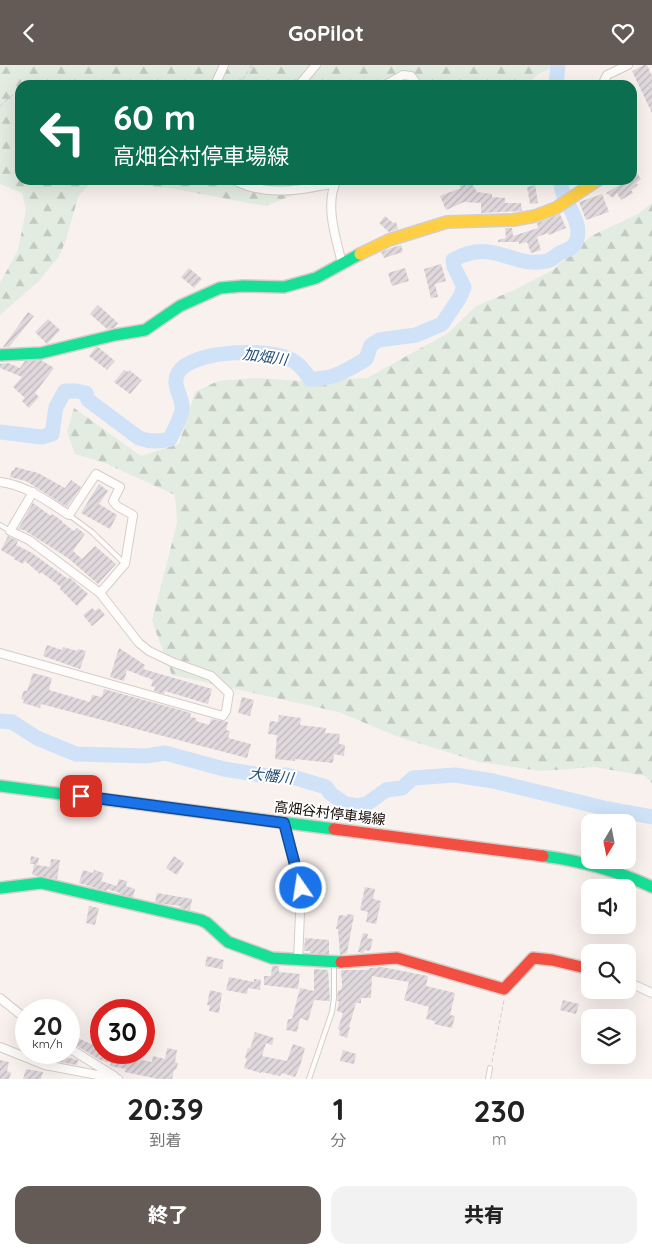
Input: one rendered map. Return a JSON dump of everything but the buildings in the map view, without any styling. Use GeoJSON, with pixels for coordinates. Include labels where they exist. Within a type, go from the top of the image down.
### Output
{"type":"FeatureCollection","features":[{"type":"Feature","properties":{"kind":"street"},"geometry":{"type":"LineString","coordinates":[[217,80],[224,65]]}},
{"type":"Feature","properties":{"kind":"street"},"geometry":{"type":"LineString","coordinates":[[303,80],[316,65]]}},
{"type":"Feature","properties":{"kind":"street"},"geometry":{"type":"LineString","coordinates":[[604,80],[607,75],[628,65]]}},
{"type":"Feature","properties":{"kind":"street"},"geometry":{"type":"LineString","coordinates":[[394,80],[407,75],[411,76],[413,80]]}},
{"type":"Feature","properties":{"kind":"street"},"geometry":{"type":"LineString","coordinates":[[245,185],[254,189],[292,190],[310,189],[323,185]]}},
{"type":"Feature","properties":{"kind":"street"},"geometry":{"type":"LineString","coordinates":[[334,185],[332,189],[332,226],[342,263]]}},
{"type":"Feature","properties":{"kind":"street"},"geometry":{"type":"LineString","coordinates":[[0,355],[41,353],[114,335],[145,330],[180,306],[220,288],[243,286],[284,287],[316,278],[389,239],[447,222],[535,216],[556,208],[590,185]]}},
{"type":"Feature","properties":{"kind":"street"},"geometry":{"type":"LineString","coordinates":[[0,482],[14,484],[32,492],[69,515],[96,474],[120,487],[113,501],[117,506],[133,515],[125,564],[100,593]]}},
{"type":"Feature","properties":{"kind":"street"},"geometry":{"type":"LineString","coordinates":[[0,653],[224,716],[226,711],[229,693],[211,676],[172,662],[149,651],[139,643],[100,593],[29,540],[10,531],[32,492]]}},
{"type":"Feature","properties":{"kind":"street","name":"高畑谷村停車場線"},"geometry":{"type":"LineString","coordinates":[[0,786],[576,860],[615,871],[652,887]]}},
{"type":"Feature","properties":{"kind":"street"},"geometry":{"type":"LineString","coordinates":[[284,823],[301,888],[298,961]]}},
{"type":"Feature","properties":{"kind":"street"},"geometry":{"type":"LineString","coordinates":[[0,888],[41,883],[201,920],[212,927],[228,942],[272,958],[335,963],[397,958],[504,989],[533,958],[581,967]]}},
{"type":"Feature","properties":{"kind":"street"},"geometry":{"type":"LineString","coordinates":[[636,986],[652,993]]}},
{"type":"Feature","properties":{"kind":"street"},"geometry":{"type":"LineString","coordinates":[[0,998],[15,1010]]}},
{"type":"Feature","properties":{"kind":"street"},"geometry":{"type":"LineString","coordinates":[[0,1047],[45,1065],[118,1079]]}},
{"type":"Feature","properties":{"kind":"street"},"geometry":{"type":"LineString","coordinates":[[80,1055],[118,1079]]}},
{"type":"Feature","properties":{"kind":"lane"},"geometry":{"type":"LineString","coordinates":[[69,515],[92,532],[125,564]]}},
{"type":"Feature","properties":{"kind":"lane"},"geometry":{"type":"LineString","coordinates":[[0,525],[10,531]]}},
{"type":"Feature","properties":{"kind":"lane"},"geometry":{"type":"LineString","coordinates":[[309,1079],[332,1012],[335,963]]}},
{"type":"Feature","properties":{"kind":"lane"},"geometry":{"type":"LineString","coordinates":[[488,1079],[490,1067]]}},
{"type":"Feature","properties":{"kind":"path"},"geometry":{"type":"LineString","coordinates":[[242,80],[252,65]]}},
{"type":"Feature","properties":{"kind":"path"},"geometry":{"type":"LineString","coordinates":[[0,106],[15,93]]}},
{"type":"Feature","properties":{"kind":"path"},"geometry":{"type":"LineString","coordinates":[[490,1067],[504,989]]}},
{"type":"Feature","properties":{"kind":"green space"},"geometry":{"type":"Polygon","coordinates":[[[0,65],[558,65],[538,74],[532,80],[15,80],[15,185],[88,185],[78,197],[66,240],[59,256],[39,281],[0,315],[0,283],[18,250],[26,210],[22,193],[0,184],[0,65]]]}},
{"type":"Feature","properties":{"kind":"green space"},"geometry":{"type":"Polygon","coordinates":[[[138,185],[320,185],[265,206],[170,188],[138,185]]]}},
{"type":"Feature","properties":{"kind":"green space"},"geometry":{"type":"Polygon","coordinates":[[[652,203],[652,783],[645,776],[594,767],[541,771],[479,762],[396,736],[339,712],[172,675],[152,621],[177,523],[175,495],[105,463],[75,454],[67,432],[74,408],[141,456],[179,444],[195,392],[218,381],[257,378],[299,381],[367,378],[448,333],[476,306],[514,290],[553,270],[591,236],[638,214],[652,203]]]}},
{"type":"Feature","properties":{"kind":"waterway","name":"加畑川"},"geometry":{"type":"LineString","coordinates":[[556,80],[558,65]]}},
{"type":"Feature","properties":{"kind":"waterway","name":"加畑川"},"geometry":{"type":"LineString","coordinates":[[0,432],[42,437],[52,434],[56,407],[65,391],[76,391],[86,393],[88,400],[139,438],[154,441],[170,439],[182,410],[176,383],[178,373],[186,365],[215,355],[252,353],[284,357],[295,362],[310,379],[326,378],[340,373],[366,359],[371,345],[379,340],[416,335],[442,324],[460,297],[464,287],[454,267],[453,260],[467,254],[492,252],[523,261],[547,261],[573,246],[578,234],[577,226],[561,185]]}},
{"type":"Feature","properties":{"kind":"waterway","name":"大幡川"},"geometry":{"type":"LineString","coordinates":[[0,721],[12,722],[37,738],[76,754],[146,756],[165,753],[224,769],[267,776],[286,775],[326,787],[330,793],[344,803],[358,806],[368,803],[386,790],[402,788],[413,778],[455,775],[493,781],[604,808],[652,817]]}},
{"type":"Feature","properties":{"kind":"traffic: fast"},"geometry":{"type":"LineString","coordinates":[[0,355],[41,353],[115,335],[145,330],[180,306],[220,288],[243,286],[284,287],[316,278],[360,254]]}},
{"type":"Feature","properties":{"kind":"traffic: fast"},"geometry":{"type":"LineString","coordinates":[[0,786],[334,829]]}},
{"type":"Feature","properties":{"kind":"traffic: fast"},"geometry":{"type":"LineString","coordinates":[[543,856],[599,867],[652,887]]}},
{"type":"Feature","properties":{"kind":"traffic: fast"},"geometry":{"type":"LineString","coordinates":[[0,888],[41,883],[201,920],[228,942],[272,958],[341,962]]}},
{"type":"Feature","properties":{"kind":"traffic: slow"},"geometry":{"type":"LineString","coordinates":[[360,254],[389,240],[447,222],[513,220],[535,216],[556,208],[590,185]]}},
{"type":"Feature","properties":{"kind":"traffic: jam"},"geometry":{"type":"LineString","coordinates":[[334,829],[543,856]]}},
{"type":"Feature","properties":{"kind":"traffic: jam"},"geometry":{"type":"LineString","coordinates":[[341,962],[397,958],[504,989],[533,958],[581,967]]}},
{"type":"Feature","properties":{"kind":"route"},"geometry":{"type":"LineString","coordinates":[[81,796],[284,823],[301,888]]}}]}
